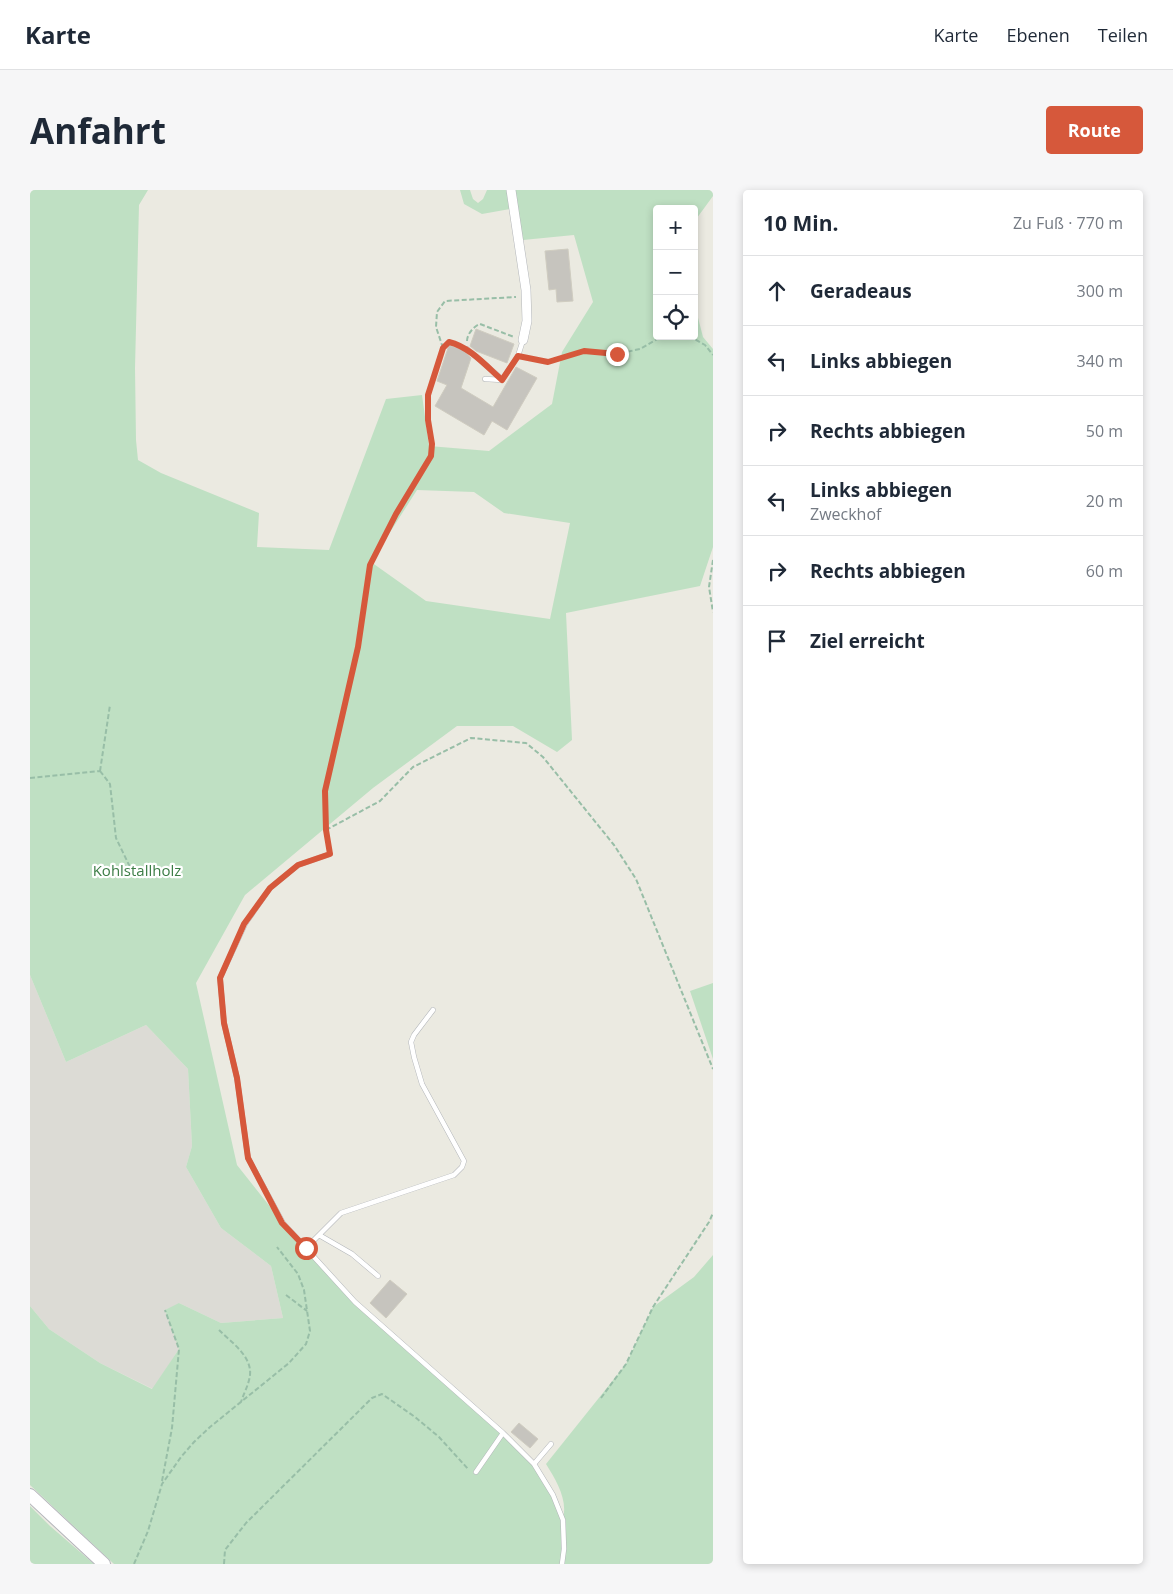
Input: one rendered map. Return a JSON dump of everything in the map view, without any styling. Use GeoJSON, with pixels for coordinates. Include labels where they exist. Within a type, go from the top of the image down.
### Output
{"type":"FeatureCollection","features":[{"type":"Feature","properties":{"kind":"main road"},"geometry":{"type":"LineString","coordinates":[[30,1495],[104,1564]]}},
{"type":"Feature","properties":{"kind":"street"},"geometry":{"type":"LineString","coordinates":[[511,190],[526,296],[527,321],[522,340]]}},
{"type":"Feature","properties":{"kind":"lane"},"geometry":{"type":"LineString","coordinates":[[502,380],[518,356],[522,340]]}},
{"type":"Feature","properties":{"kind":"lane"},"geometry":{"type":"LineString","coordinates":[[467,349],[502,380]]}},
{"type":"Feature","properties":{"kind":"lane"},"geometry":{"type":"LineString","coordinates":[[486,379],[502,380]]}},
{"type":"Feature","properties":{"kind":"lane"},"geometry":{"type":"LineString","coordinates":[[330,854],[298,865],[270,888],[244,924],[220,978],[224,1023],[237,1078],[248,1158],[282,1223],[355,1302],[503,1432],[534,1464],[553,1495],[563,1520],[564,1549],[562,1564]]}},
{"type":"Feature","properties":{"kind":"lane"},"geometry":{"type":"LineString","coordinates":[[306,1248],[341,1214],[454,1175],[462,1167],[464,1161],[422,1084],[412,1050],[411,1042],[414,1035],[433,1010]]}},
{"type":"Feature","properties":{"kind":"lane"},"geometry":{"type":"LineString","coordinates":[[319,1235],[352,1254],[378,1276]]}},
{"type":"Feature","properties":{"kind":"lane"},"geometry":{"type":"LineString","coordinates":[[476,1472],[503,1432]]}},
{"type":"Feature","properties":{"kind":"lane"},"geometry":{"type":"LineString","coordinates":[[534,1464],[551,1444]]}},
{"type":"Feature","properties":{"kind":"path"},"geometry":{"type":"LineString","coordinates":[[443,348],[436,327],[436,312],[445,301],[526,296]]}},
{"type":"Feature","properties":{"kind":"path"},"geometry":{"type":"LineString","coordinates":[[330,854],[326,830],[325,791],[358,647],[370,565],[396,514],[431,456],[432,444],[428,420],[428,395],[443,348],[449,342],[467,349],[467,337],[475,326],[480,324],[522,340]]}},
{"type":"Feature","properties":{"kind":"path"},"geometry":{"type":"LineString","coordinates":[[518,356],[548,362],[584,351],[617,354],[640,350],[656,340]]}},
{"type":"Feature","properties":{"kind":"path"},"geometry":{"type":"LineString","coordinates":[[696,340],[704,345],[713,355]]}},
{"type":"Feature","properties":{"kind":"path"},"geometry":{"type":"LineString","coordinates":[[713,560],[709,587],[713,612]]}},
{"type":"Feature","properties":{"kind":"path"},"geometry":{"type":"LineString","coordinates":[[110,705],[100,771],[110,784],[116,838],[130,867]]}},
{"type":"Feature","properties":{"kind":"path"},"geometry":{"type":"LineString","coordinates":[[326,830],[380,800],[413,767],[471,738],[526,744],[543,757],[614,845],[636,879],[713,1069]]}},
{"type":"Feature","properties":{"kind":"path"},"geometry":{"type":"LineString","coordinates":[[30,778],[100,771]]}},
{"type":"Feature","properties":{"kind":"path"},"geometry":{"type":"LineString","coordinates":[[601,1398],[626,1364],[653,1306],[709,1222],[713,1213]]}},
{"type":"Feature","properties":{"kind":"path"},"geometry":{"type":"LineString","coordinates":[[162,1484],[194,1442],[289,1363],[306,1344],[310,1331],[304,1290],[298,1274],[277,1247]]}},
{"type":"Feature","properties":{"kind":"path"},"geometry":{"type":"LineString","coordinates":[[286,1295],[306,1311]]}},
{"type":"Feature","properties":{"kind":"path"},"geometry":{"type":"LineString","coordinates":[[134,1564],[148,1531],[162,1484],[172,1428],[179,1350],[165,1310]]}},
{"type":"Feature","properties":{"kind":"path"},"geometry":{"type":"LineString","coordinates":[[219,1330],[244,1355],[248,1363],[250,1373],[241,1402]]}},
{"type":"Feature","properties":{"kind":"path"},"geometry":{"type":"LineString","coordinates":[[224,1564],[225,1550],[246,1523],[372,1398],[382,1394],[415,1417],[439,1437],[468,1469],[476,1472]]}},
{"type":"Feature","properties":{"kind":"shaded area"},"geometry":{"type":"Polygon","coordinates":[[[30,975],[66,1062],[146,1025],[188,1069],[192,1146],[186,1167],[221,1228],[271,1266],[283,1318],[221,1323],[179,1303],[179,1349],[153,1389],[100,1363],[49,1329],[30,1306],[30,975]]]}},
{"type":"Feature","properties":{"kind":"green space","name":"Kohlstallholz"},"geometry":{"type":"Polygon","coordinates":[[[30,190],[148,190],[139,205],[135,368],[138,460],[161,473],[259,513],[257,547],[329,550],[386,399],[422,395],[429,446],[489,451],[552,404],[562,352],[593,302],[574,235],[523,240],[514,190],[713,190],[713,196],[698,217],[698,205],[653,205],[653,340],[698,340],[698,318],[703,337],[713,349],[713,547],[700,586],[566,613],[572,740],[557,752],[513,726],[457,726],[373,788],[245,895],[196,983],[237,1165],[283,1223],[355,1302],[534,1464],[563,1518],[564,1504],[562,1497],[557,1483],[546,1464],[626,1364],[653,1307],[694,1277],[713,1255],[713,1564],[114,1564],[30,1485],[30,1306],[49,1329],[100,1363],[152,1389],[179,1349],[165,1310],[179,1303],[221,1323],[283,1318],[271,1266],[221,1228],[186,1167],[192,1146],[188,1069],[146,1025],[66,1062],[30,975],[30,190]],[[417,490],[371,562],[426,601],[550,619],[570,523],[504,513],[474,492],[417,490]]]}},
{"type":"Feature","properties":{"kind":"green space"},"geometry":{"type":"Polygon","coordinates":[[[460,190],[470,190],[473,199],[478,203],[483,199],[487,190],[507,190],[510,209],[482,214],[464,204],[460,190]]]}},
{"type":"Feature","properties":{"kind":"green space"},"geometry":{"type":"Polygon","coordinates":[[[713,983],[713,1059],[690,991],[713,983]]]}},
{"type":"Feature","properties":{"kind":"green space"},"geometry":{"type":"Polygon","coordinates":[[[30,1506],[50,1526],[94,1564],[30,1564],[30,1506]]]}},
{"type":"Feature","properties":{"kind":"building"},"geometry":{"type":"Polygon","coordinates":[[[568,249],[573,301],[557,302],[556,289],[549,290],[545,251],[568,249]]]}},
{"type":"Feature","properties":{"kind":"building"},"geometry":{"type":"Polygon","coordinates":[[[476,329],[514,344],[507,363],[476,351],[470,346],[476,329]]]}},
{"type":"Feature","properties":{"kind":"building"},"geometry":{"type":"Polygon","coordinates":[[[449,345],[463,350],[471,358],[461,388],[493,407],[516,367],[537,378],[507,430],[492,421],[484,435],[435,406],[447,385],[437,381],[449,345]]]}},
{"type":"Feature","properties":{"kind":"building"},"geometry":{"type":"Polygon","coordinates":[[[390,1280],[407,1294],[386,1318],[370,1303],[390,1280]]]}},
{"type":"Feature","properties":{"kind":"building"},"geometry":{"type":"Polygon","coordinates":[[[519,1423],[538,1439],[530,1448],[511,1432],[519,1423]]]}},
{"type":"Feature","properties":{"kind":"route"},"geometry":{"type":"LineString","coordinates":[[306,1248],[282,1223],[248,1158],[237,1078],[224,1023],[220,978],[244,924],[270,888],[298,865],[330,854],[326,830],[325,791],[358,647],[370,565],[396,514],[431,456],[432,444],[428,420],[428,395],[443,348],[449,342],[458,344],[467,349],[502,380],[518,356],[548,362],[584,351],[617,354]]}}]}
